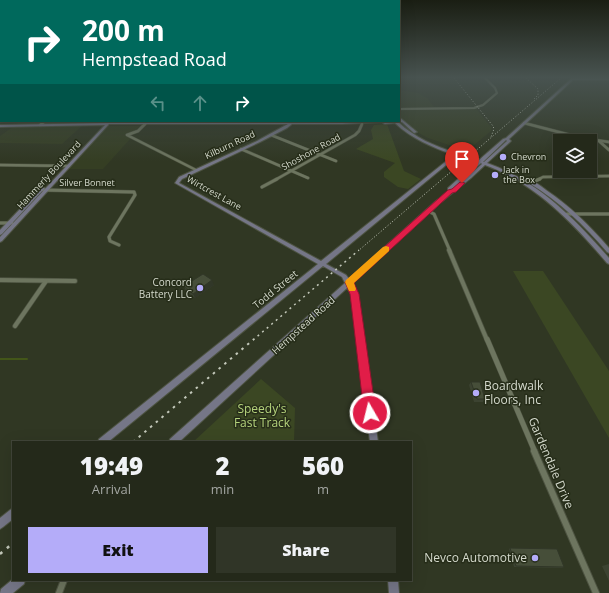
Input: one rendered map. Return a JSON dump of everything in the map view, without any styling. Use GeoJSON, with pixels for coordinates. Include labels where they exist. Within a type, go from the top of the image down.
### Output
{"type":"FeatureCollection","features":[{"type":"Feature","properties":{"kind":"main road","name":"Hempstead Road"},"geometry":{"type":"LineString","coordinates":[[174,441],[450,191],[456,189],[504,140],[507,139],[542,106]]}},
{"type":"Feature","properties":{"kind":"main road"},"geometry":{"type":"LineString","coordinates":[[291,124],[356,122]]}},
{"type":"Feature","properties":{"kind":"main road"},"geometry":{"type":"LineString","coordinates":[[0,125],[106,123],[362,124],[386,122]]}},
{"type":"Feature","properties":{"kind":"main road"},"geometry":{"type":"LineString","coordinates":[[399,122],[423,139],[484,161],[532,182],[558,199],[575,214],[609,251]]}},
{"type":"Feature","properties":{"kind":"main road","name":"Hammerly Boulevard"},"geometry":{"type":"LineString","coordinates":[[0,240],[106,123]]}},
{"type":"Feature","properties":{"kind":"main road","name":"Kilburn Road"},"geometry":{"type":"LineString","coordinates":[[196,170],[291,124]]}},
{"type":"Feature","properties":{"kind":"main road","name":"Todd Street"},"geometry":{"type":"LineString","coordinates":[[103,441],[459,153]]}},
{"type":"Feature","properties":{"kind":"main road"},"geometry":{"type":"LineString","coordinates":[[484,161],[525,183],[550,200],[567,214],[608,261]]}},
{"type":"Feature","properties":{"kind":"main road","name":"Wirtcrest Lane"},"geometry":{"type":"LineString","coordinates":[[196,170],[180,178],[177,183],[344,276],[349,282]]}},
{"type":"Feature","properties":{"kind":"main road","name":"Hammerly Boulevard"},"geometry":{"type":"LineString","coordinates":[[0,233],[44,190]]}},
{"type":"Feature","properties":{"kind":"main road"},"geometry":{"type":"LineString","coordinates":[[349,282],[354,294],[374,441]]}},
{"type":"Feature","properties":{"kind":"main road"},"geometry":{"type":"LineString","coordinates":[[0,524],[12,514]]}},
{"type":"Feature","properties":{"kind":"main road"},"geometry":{"type":"LineString","coordinates":[[5,593],[19,581]]}},
{"type":"Feature","properties":{"kind":"main road"},"geometry":{"type":"LineString","coordinates":[[393,581],[394,593]]}},
{"type":"Feature","properties":{"kind":"street"},"geometry":{"type":"LineString","coordinates":[[400,109],[463,109],[478,106]]}},
{"type":"Feature","properties":{"kind":"street"},"geometry":{"type":"LineString","coordinates":[[40,125],[44,122]]}},
{"type":"Feature","properties":{"kind":"street"},"geometry":{"type":"LineString","coordinates":[[524,123],[599,141],[609,142]]}},
{"type":"Feature","properties":{"kind":"street","name":"Wirtcrest Lane"},"geometry":{"type":"LineString","coordinates":[[145,124],[138,131],[127,135],[196,170]]}},
{"type":"Feature","properties":{"kind":"street","name":"Shoshone Road"},"geometry":{"type":"LineString","coordinates":[[262,187],[355,135],[359,131],[362,124]]}},
{"type":"Feature","properties":{"kind":"street"},"geometry":{"type":"LineString","coordinates":[[271,135],[336,161]]}},
{"type":"Feature","properties":{"kind":"street"},"geometry":{"type":"LineString","coordinates":[[599,141],[609,150]]}},
{"type":"Feature","properties":{"kind":"street"},"geometry":{"type":"LineString","coordinates":[[241,149],[308,178]]}},
{"type":"Feature","properties":{"kind":"street"},"geometry":{"type":"LineString","coordinates":[[0,165],[66,166]]}},
{"type":"Feature","properties":{"kind":"street"},"geometry":{"type":"LineString","coordinates":[[532,182],[543,177],[609,176]]}},
{"type":"Feature","properties":{"kind":"street","name":"Silver Bonnet"},"geometry":{"type":"LineString","coordinates":[[44,190],[134,192],[135,194],[109,237],[109,239],[119,245]]}},
{"type":"Feature","properties":{"kind":"street","name":"Gardendale Drive"},"geometry":{"type":"LineString","coordinates":[[428,211],[434,214],[446,239],[535,453],[596,593]]}},
{"type":"Feature","properties":{"kind":"street"},"geometry":{"type":"LineString","coordinates":[[567,214],[609,214]]}},
{"type":"Feature","properties":{"kind":"street"},"geometry":{"type":"LineString","coordinates":[[0,223],[17,222]]}},
{"type":"Feature","properties":{"kind":"street"},"geometry":{"type":"LineString","coordinates":[[0,280],[75,281]]}},
{"type":"Feature","properties":{"kind":"street"},"geometry":{"type":"LineString","coordinates":[[15,326],[46,281]]}},
{"type":"Feature","properties":{"kind":"street"},"geometry":{"type":"LineString","coordinates":[[59,593],[64,581]]}},
{"type":"Feature","properties":{"kind":"shaded area"},"geometry":{"type":"Polygon","coordinates":[[[400,106],[475,107],[491,127],[491,131],[467,151],[428,138],[411,129],[403,121],[400,115],[400,106]]]}},
{"type":"Feature","properties":{"kind":"shaded area"},"geometry":{"type":"Polygon","coordinates":[[[20,122],[94,122],[85,123],[62,144],[0,143],[0,136],[20,122]]]}},
{"type":"Feature","properties":{"kind":"shaded area"},"geometry":{"type":"Polygon","coordinates":[[[108,126],[141,126],[135,131],[125,135],[131,138],[103,169],[68,169],[108,126]]]}},
{"type":"Feature","properties":{"kind":"green space"},"geometry":{"type":"Polygon","coordinates":[[[387,124],[404,171],[421,179],[408,189],[398,187],[384,177],[384,172],[395,163],[356,149],[373,139],[371,130],[374,125],[387,124]]]}},
{"type":"Feature","properties":{"kind":"green space"},"geometry":{"type":"Polygon","coordinates":[[[513,271],[543,271],[609,371],[609,438],[513,271]]]}},
{"type":"Feature","properties":{"kind":"green space","name":"Speedy's Fast Track"},"geometry":{"type":"Polygon","coordinates":[[[261,379],[295,408],[294,441],[194,441],[261,379]]]}},
{"type":"Feature","properties":{"kind":"building"},"geometry":{"type":"Polygon","coordinates":[[[203,274],[212,280],[193,294],[184,286],[203,274]]]}},
{"type":"Feature","properties":{"kind":"building"},"geometry":{"type":"Polygon","coordinates":[[[471,382],[480,382],[485,399],[477,399],[471,382]]]}},
{"type":"Feature","properties":{"kind":"building","name":"Nevco Automotive"},"geometry":{"type":"Polygon","coordinates":[[[510,548],[557,549],[564,567],[516,566],[510,548]]]}},
{"type":"Feature","properties":{"kind":"waterway"},"geometry":{"type":"LineString","coordinates":[[0,359],[27,359]]}},
{"type":"Feature","properties":{"kind":"railway"},"geometry":{"type":"LineString","coordinates":[[476,106],[493,126],[494,129],[491,137]]}},
{"type":"Feature","properties":{"kind":"railway"},"geometry":{"type":"LineString","coordinates":[[358,251],[529,106]]}},
{"type":"Feature","properties":{"kind":"railway"},"geometry":{"type":"LineString","coordinates":[[253,340],[359,250]]}},
{"type":"Feature","properties":{"kind":"railway"},"geometry":{"type":"LineString","coordinates":[[134,441],[254,339]]}},
{"type":"Feature","properties":{"kind":"railway"},"geometry":{"type":"LineString","coordinates":[[0,554],[12,544]]}},
{"type":"Feature","properties":{"kind":"slow traffic"},"geometry":{"type":"LineString","coordinates":[[352,289],[349,282],[386,249]]}},
{"type":"Feature","properties":{"kind":"place","name":"Chevron"},"geometry":{"type":"Point","coordinates":[503,157]}},
{"type":"Feature","properties":{"kind":"place","name":"Jack in the Box"},"geometry":{"type":"Point","coordinates":[495,175]}},
{"type":"Feature","properties":{"kind":"place","name":"Concord Battery LLC"},"geometry":{"type":"Point","coordinates":[200,288]}},
{"type":"Feature","properties":{"kind":"place","name":"Boardwalk Floors, Inc"},"geometry":{"type":"Point","coordinates":[476,393]}},
{"type":"Feature","properties":{"kind":"place","name":"Nevco Automotive"},"geometry":{"type":"Point","coordinates":[535,558]}},
{"type":"Feature","properties":{"kind":"route"},"geometry":{"type":"LineString","coordinates":[[370,413],[354,294],[349,282],[450,191],[454,190],[462,183]]}}]}
